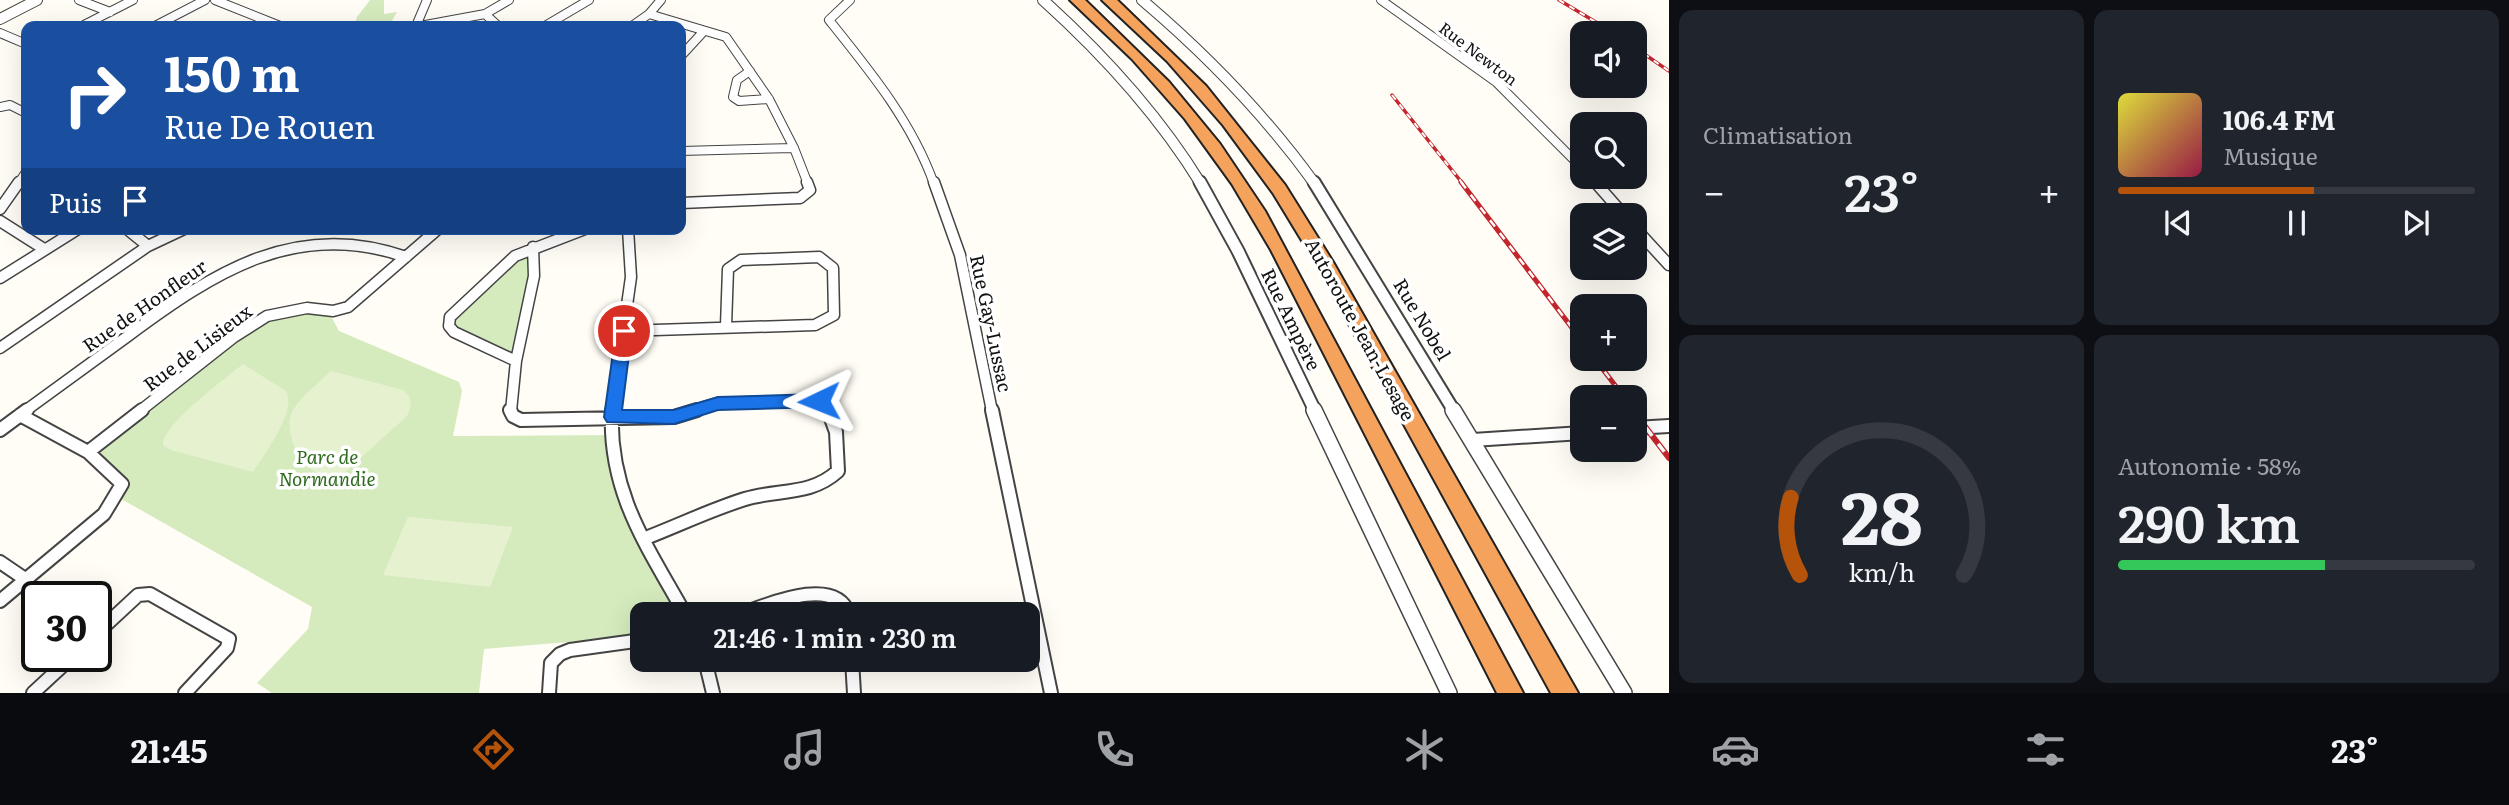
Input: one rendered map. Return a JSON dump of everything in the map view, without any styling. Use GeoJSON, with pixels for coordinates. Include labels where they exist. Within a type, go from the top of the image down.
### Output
{"type":"FeatureCollection","features":[{"type":"Feature","properties":{"kind":"highway","name":"Autoroute Jean-Lesage"},"geometry":{"type":"LineString","coordinates":[[1077,0],[1123,41],[1167,87],[1209,138],[1242,185],[1286,263],[1510,693]]}},
{"type":"Feature","properties":{"kind":"highway","name":"Autoroute Jean-Lesage"},"geometry":{"type":"LineString","coordinates":[[1109,0],[1159,44],[1202,90],[1238,132],[1284,196],[1334,279],[1565,693]]}},
{"type":"Feature","properties":{"kind":"street"},"geometry":{"type":"LineString","coordinates":[[0,19],[37,0]]}},
{"type":"Feature","properties":{"kind":"street"},"geometry":{"type":"LineString","coordinates":[[79,0],[110,12]]}},
{"type":"Feature","properties":{"kind":"street"},"geometry":{"type":"LineString","coordinates":[[93,21],[133,0]]}},
{"type":"Feature","properties":{"kind":"street"},"geometry":{"type":"LineString","coordinates":[[165,21],[205,0]]}},
{"type":"Feature","properties":{"kind":"street"},"geometry":{"type":"LineString","coordinates":[[215,0],[268,21]]}},
{"type":"Feature","properties":{"kind":"street"},"geometry":{"type":"LineString","coordinates":[[420,21],[427,0]]}},
{"type":"Feature","properties":{"kind":"street"},"geometry":{"type":"LineString","coordinates":[[446,21],[485,14],[509,0]]}},
{"type":"Feature","properties":{"kind":"street"},"geometry":{"type":"LineString","coordinates":[[553,21],[589,0]]}},
{"type":"Feature","properties":{"kind":"street"},"geometry":{"type":"LineString","coordinates":[[640,21],[649,15],[661,0]]}},
{"type":"Feature","properties":{"kind":"street","name":"Rue Gay-Lussac"},"geometry":{"type":"LineString","coordinates":[[850,0],[829,20],[884,88],[925,158],[960,255],[1051,693]]}},
{"type":"Feature","properties":{"kind":"street","name":"Rue Ampère"},"geometry":{"type":"LineString","coordinates":[[1043,0],[1090,44],[1136,94],[1176,146],[1211,201],[1259,294],[1449,693]]}},
{"type":"Feature","properties":{"kind":"street","name":"Rue Nobel"},"geometry":{"type":"LineString","coordinates":[[1142,0],[1223,74],[1302,166],[1362,254],[1623,693]]}},
{"type":"Feature","properties":{"kind":"street","name":"Rue Newton"},"geometry":{"type":"LineString","coordinates":[[1381,0],[1496,82],[1570,156]]}},
{"type":"Feature","properties":{"kind":"street"},"geometry":{"type":"LineString","coordinates":[[485,14],[493,21]]}},
{"type":"Feature","properties":{"kind":"street"},"geometry":{"type":"LineString","coordinates":[[649,15],[668,21]]}},
{"type":"Feature","properties":{"kind":"street"},"geometry":{"type":"LineString","coordinates":[[686,26],[726,37],[769,99],[794,148],[810,190],[800,198],[686,203]]}},
{"type":"Feature","properties":{"kind":"street"},"geometry":{"type":"LineString","coordinates":[[686,51],[704,32]]}},
{"type":"Feature","properties":{"kind":"street"},"geometry":{"type":"LineString","coordinates":[[0,33],[21,42]]}},
{"type":"Feature","properties":{"kind":"street"},"geometry":{"type":"LineString","coordinates":[[750,71],[737,80],[733,97],[739,102],[769,99]]}},
{"type":"Feature","properties":{"kind":"street"},"geometry":{"type":"LineString","coordinates":[[0,107],[10,105],[21,110]]}},
{"type":"Feature","properties":{"kind":"street"},"geometry":{"type":"LineString","coordinates":[[686,151],[794,148]]}},
{"type":"Feature","properties":{"kind":"street"},"geometry":{"type":"LineString","coordinates":[[0,209],[21,179]]}},
{"type":"Feature","properties":{"kind":"street"},"geometry":{"type":"LineString","coordinates":[[1601,189],[1613,203]]}},
{"type":"Feature","properties":{"kind":"street"},"geometry":{"type":"LineString","coordinates":[[0,221],[21,234]]}},
{"type":"Feature","properties":{"kind":"street"},"geometry":{"type":"LineString","coordinates":[[22,235],[44,249]]}},
{"type":"Feature","properties":{"kind":"street"},"geometry":{"type":"LineString","coordinates":[[0,278],[68,235]]}},
{"type":"Feature","properties":{"kind":"street"},"geometry":{"type":"LineString","coordinates":[[134,235],[148,246]]}},
{"type":"Feature","properties":{"kind":"street"},"geometry":{"type":"LineString","coordinates":[[0,348],[148,246],[171,235]]}},
{"type":"Feature","properties":{"kind":"street","name":"Rue de Lisieux"},"geometry":{"type":"LineString","coordinates":[[88,452],[234,337],[267,316],[307,308],[332,311],[348,307],[431,235]]}},
{"type":"Feature","properties":{"kind":"street"},"geometry":{"type":"LineString","coordinates":[[516,362],[454,332],[449,326],[450,317],[515,256],[568,235]]}},
{"type":"Feature","properties":{"kind":"street"},"geometry":{"type":"LineString","coordinates":[[628,235],[631,277],[612,417],[620,488],[643,539],[678,602]]}},
{"type":"Feature","properties":{"kind":"street"},"geometry":{"type":"LineString","coordinates":[[1647,241],[1669,265]]}},
{"type":"Feature","properties":{"kind":"street","name":"Rue de Honfleur"},"geometry":{"type":"LineString","coordinates":[[0,429],[209,278],[252,260],[302,247],[350,243],[389,248],[406,257]]}},
{"type":"Feature","properties":{"kind":"street"},"geometry":{"type":"LineString","coordinates":[[533,247],[534,276],[516,362],[510,409],[513,416],[521,420],[674,417],[718,404],[819,401],[828,405],[834,415],[838,471],[828,483],[812,489],[750,497],[643,539]]}},
{"type":"Feature","properties":{"kind":"street"},"geometry":{"type":"LineString","coordinates":[[624,331],[815,325],[834,315],[833,268],[818,257],[741,260],[733,263],[728,269],[726,326]]}},
{"type":"Feature","properties":{"kind":"street"},"geometry":{"type":"LineString","coordinates":[[0,601],[104,514],[122,484],[88,452],[20,415]]}},
{"type":"Feature","properties":{"kind":"street"},"geometry":{"type":"LineString","coordinates":[[1647,427],[1669,426]]}},
{"type":"Feature","properties":{"kind":"street"},"geometry":{"type":"LineString","coordinates":[[1473,440],[1570,434]]}},
{"type":"Feature","properties":{"kind":"street"},"geometry":{"type":"LineString","coordinates":[[0,562],[25,579]]}},
{"type":"Feature","properties":{"kind":"street"},"geometry":{"type":"LineString","coordinates":[[112,619],[138,595],[150,594],[229,639],[227,648],[185,693]]}},
{"type":"Feature","properties":{"kind":"street"},"geometry":{"type":"LineString","coordinates":[[771,602],[781,598],[830,594],[841,597],[845,602]]}},
{"type":"Feature","properties":{"kind":"street"},"geometry":{"type":"LineString","coordinates":[[550,693],[551,663],[560,654],[570,650],[630,642]]}},
{"type":"Feature","properties":{"kind":"street"},"geometry":{"type":"LineString","coordinates":[[33,693],[56,672]]}},
{"type":"Feature","properties":{"kind":"street"},"geometry":{"type":"LineString","coordinates":[[708,672],[713,693]]}},
{"type":"Feature","properties":{"kind":"street"},"geometry":{"type":"LineString","coordinates":[[853,672],[854,693]]}},
{"type":"Feature","properties":{"kind":"green space"},"geometry":{"type":"Polygon","coordinates":[[[370,0],[384,0],[384,14],[397,12],[392,21],[356,21],[370,0]]]}},
{"type":"Feature","properties":{"kind":"green space"},"geometry":{"type":"Polygon","coordinates":[[[533,247],[534,276],[516,361],[454,332],[450,317],[533,247]]]}},
{"type":"Feature","properties":{"kind":"green space","name":"Parc de Normandie"},"geometry":{"type":"Polygon","coordinates":[[[307,308],[333,311],[331,316],[339,331],[459,382],[462,391],[453,436],[614,435],[620,488],[679,602],[630,602],[630,637],[484,649],[479,693],[272,693],[257,683],[308,629],[312,607],[116,496],[122,484],[88,452],[267,316],[307,308]]]}},
{"type":"Feature","properties":{"kind":"green space"},"geometry":{"type":"Polygon","coordinates":[[[243,364],[286,391],[288,400],[284,421],[253,472],[171,450],[163,445],[165,436],[183,414],[243,364]]]}},
{"type":"Feature","properties":{"kind":"green space"},"geometry":{"type":"Polygon","coordinates":[[[331,371],[403,390],[411,402],[407,416],[334,482],[312,470],[301,459],[289,426],[293,410],[331,371]]]}},
{"type":"Feature","properties":{"kind":"green space"},"geometry":{"type":"Polygon","coordinates":[[[408,517],[513,527],[490,587],[383,575],[408,517]]]}},
{"type":"Feature","properties":{"kind":"railway"},"geometry":{"type":"LineString","coordinates":[[1559,0],[1594,21]]}},
{"type":"Feature","properties":{"kind":"railway"},"geometry":{"type":"LineString","coordinates":[[1647,56],[1669,71]]}},
{"type":"Feature","properties":{"kind":"railway"},"geometry":{"type":"LineString","coordinates":[[1392,95],[1463,184]]}},
{"type":"Feature","properties":{"kind":"railway"},"geometry":{"type":"LineString","coordinates":[[1461,182],[1570,325]]}},
{"type":"Feature","properties":{"kind":"railway"},"geometry":{"type":"LineString","coordinates":[[1604,371],[1615,385]]}},
{"type":"Feature","properties":{"kind":"railway"},"geometry":{"type":"LineString","coordinates":[[1647,429],[1669,458]]}},
{"type":"Feature","properties":{"kind":"route"},"geometry":{"type":"LineString","coordinates":[[624,331],[612,417],[674,417],[718,404],[819,401]]}}]}
